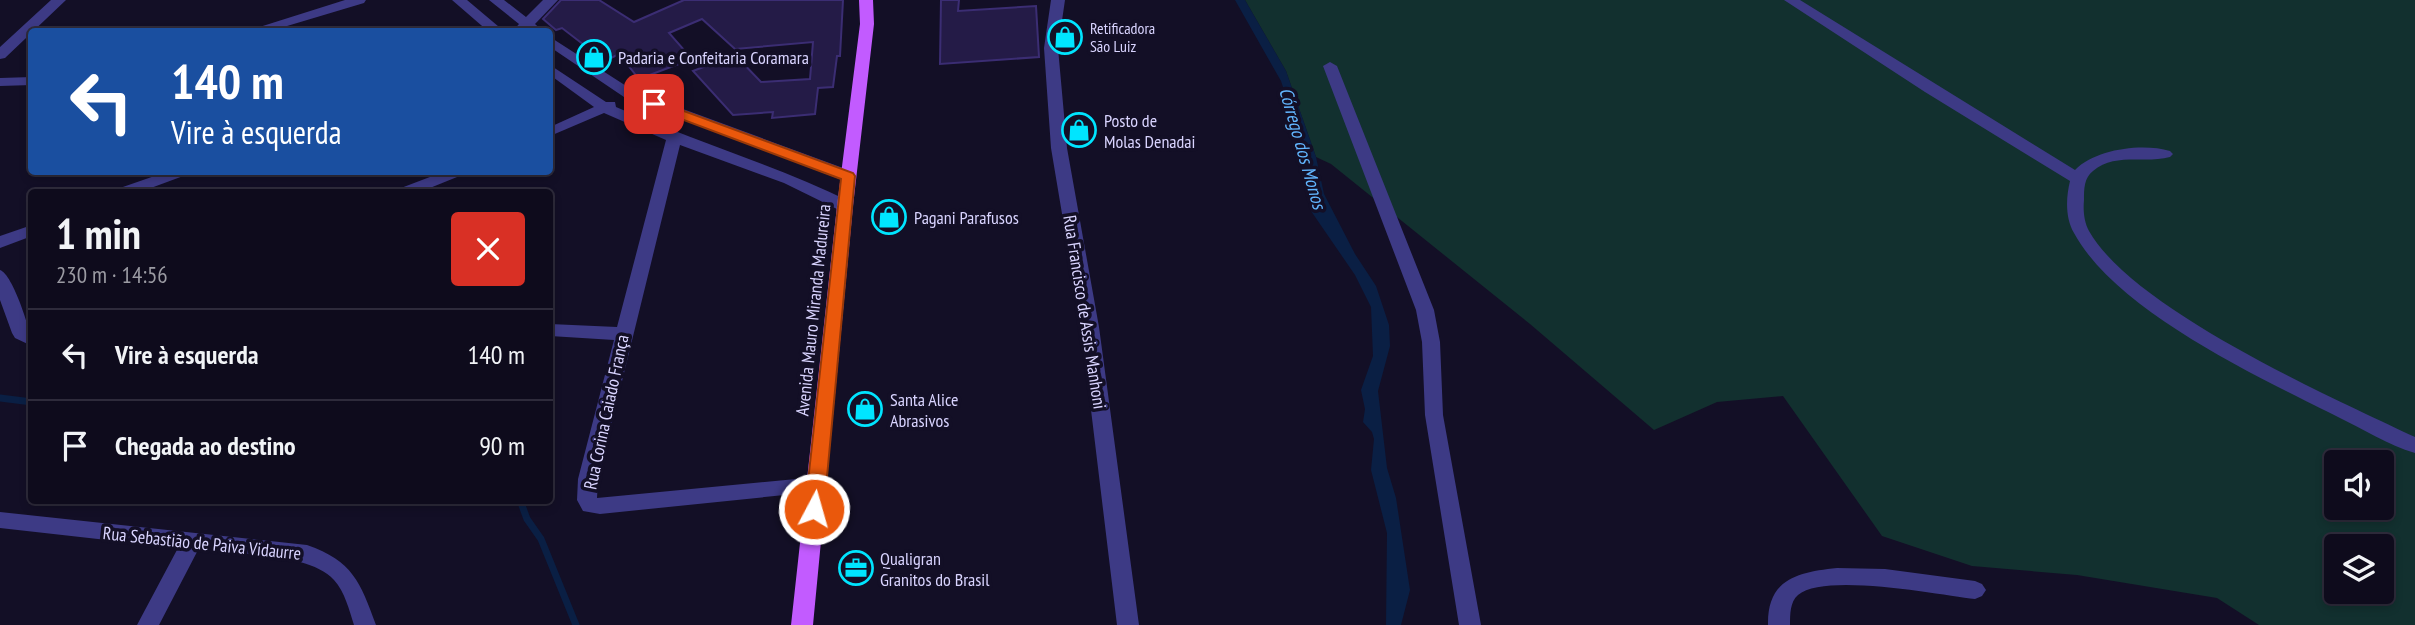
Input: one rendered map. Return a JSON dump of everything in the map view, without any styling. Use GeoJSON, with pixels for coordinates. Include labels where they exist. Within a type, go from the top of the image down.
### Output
{"type":"FeatureCollection","features":[{"type":"Feature","properties":{"kind":"main road","name":"Avenida Mauro Miranda Madureira"},"geometry":{"type":"LineString","coordinates":[[802,625],[848,176],[867,24],[866,0]]}},
{"type":"Feature","properties":{"kind":"street"},"geometry":{"type":"LineString","coordinates":[[29,28],[59,0]]}},
{"type":"Feature","properties":{"kind":"street"},"geometry":{"type":"LineString","coordinates":[[264,28],[359,0]]}},
{"type":"Feature","properties":{"kind":"street"},"geometry":{"type":"LineString","coordinates":[[464,4],[486,0]]}},
{"type":"Feature","properties":{"kind":"street"},"geometry":{"type":"LineString","coordinates":[[496,0],[526,28]]}},
{"type":"Feature","properties":{"kind":"street"},"geometry":{"type":"LineString","coordinates":[[528,28],[551,0]]}},
{"type":"Feature","properties":{"kind":"street","name":"Rua Francisco de Assis Manhoni"},"geometry":{"type":"LineString","coordinates":[[1058,0],[1051,48],[1059,148],[1090,327],[1128,625]]}},
{"type":"Feature","properties":{"kind":"street"},"geometry":{"type":"LineString","coordinates":[[1791,0],[2078,179]]}},
{"type":"Feature","properties":{"kind":"street"},"geometry":{"type":"LineString","coordinates":[[464,4],[493,28]]}},
{"type":"Feature","properties":{"kind":"street"},"geometry":{"type":"LineString","coordinates":[[0,55],[28,29]]}},
{"type":"Feature","properties":{"kind":"street"},"geometry":{"type":"LineString","coordinates":[[553,43],[629,94],[848,176]]}},
{"type":"Feature","properties":{"kind":"street"},"geometry":{"type":"LineString","coordinates":[[1330,66],[1425,310],[1431,342],[1434,415],[1470,625]]}},
{"type":"Feature","properties":{"kind":"street"},"geometry":{"type":"LineString","coordinates":[[553,71],[605,108],[674,138],[790,179],[845,206]]}},
{"type":"Feature","properties":{"kind":"street"},"geometry":{"type":"LineString","coordinates":[[0,82],[28,81]]}},
{"type":"Feature","properties":{"kind":"street"},"geometry":{"type":"LineString","coordinates":[[553,131],[605,108],[629,94]]}},
{"type":"Feature","properties":{"kind":"street","name":"Rua Corina Caiado França"},"geometry":{"type":"LineString","coordinates":[[674,138],[588,479],[587,499],[590,505],[817,485]]}},
{"type":"Feature","properties":{"kind":"street"},"geometry":{"type":"LineString","coordinates":[[2165,154],[2140,153],[2087,165],[2078,179],[2076,216],[2081,233],[2097,254],[2137,291],[2205,336],[2415,446]]}},
{"type":"Feature","properties":{"kind":"street"},"geometry":{"type":"LineString","coordinates":[[135,189],[172,175]]}},
{"type":"Feature","properties":{"kind":"street"},"geometry":{"type":"LineString","coordinates":[[414,189],[449,175]]}},
{"type":"Feature","properties":{"kind":"street"},"geometry":{"type":"LineString","coordinates":[[0,242],[28,232]]}},
{"type":"Feature","properties":{"kind":"street"},"geometry":{"type":"LineString","coordinates":[[0,276],[21,333],[28,337]]}},
{"type":"Feature","properties":{"kind":"street"},"geometry":{"type":"LineString","coordinates":[[553,330],[623,334]]}},
{"type":"Feature","properties":{"kind":"street","name":"Rua Sebastião de Paiva Vidaurre"},"geometry":{"type":"LineString","coordinates":[[0,520],[307,554],[332,564],[346,578],[365,625]]}},
{"type":"Feature","properties":{"kind":"street"},"geometry":{"type":"LineString","coordinates":[[148,625],[191,543]]}},
{"type":"Feature","properties":{"kind":"street"},"geometry":{"type":"LineString","coordinates":[[1779,625],[1782,598],[1795,584],[1816,579],[1843,576],[1975,590]]}},
{"type":"Feature","properties":{"kind":"green space"},"geometry":{"type":"Polygon","coordinates":[[[1245,0],[2415,0],[2415,625],[2259,625],[2217,598],[2077,575],[1972,566],[1882,536],[1783,396],[1717,402],[1654,430],[1530,324],[1331,164],[1316,157],[1286,71],[1245,0]]]}},
{"type":"Feature","properties":{"kind":"water","name":"Córrego dos Monos"},"geometry":{"type":"Polygon","coordinates":[[[1235,0],[1245,0],[1286,71],[1316,157],[1324,194],[1355,254],[1376,286],[1389,325],[1390,346],[1378,391],[1387,468],[1396,498],[1410,590],[1401,625],[1386,625],[1387,533],[1371,470],[1374,439],[1372,432],[1363,422],[1365,409],[1361,390],[1373,356],[1371,307],[1355,275],[1311,211],[1293,117],[1281,81],[1235,0]]]}},
{"type":"Feature","properties":{"kind":"building"},"geometry":{"type":"Polygon","coordinates":[[[561,0],[599,0],[634,22],[684,0],[843,0],[840,56],[837,56],[833,87],[818,88],[815,114],[772,118],[773,112],[733,115],[693,71],[735,55],[761,82],[810,79],[813,42],[735,49],[702,19],[669,33],[692,59],[639,79],[619,54],[605,61],[562,28],[556,30],[543,19],[561,0]]]}},
{"type":"Feature","properties":{"kind":"building"},"geometry":{"type":"Polygon","coordinates":[[[941,0],[959,0],[958,11],[1036,6],[1039,57],[940,64],[941,0]]]}},
{"type":"Feature","properties":{"kind":"waterway"},"geometry":{"type":"LineString","coordinates":[[0,398],[28,402]]}},
{"type":"Feature","properties":{"kind":"waterway"},"geometry":{"type":"LineString","coordinates":[[521,504],[527,519],[541,539],[576,625]]}},
{"type":"Feature","properties":{"kind":"place","name":"Retificadora São Luiz"},"geometry":{"type":"Point","coordinates":[1065,37]}},
{"type":"Feature","properties":{"kind":"place","name":"Padaria e Confeitaria Coramara"},"geometry":{"type":"Point","coordinates":[594,57]}},
{"type":"Feature","properties":{"kind":"place","name":"Posto de Molas Denadai"},"geometry":{"type":"Point","coordinates":[1079,130]}},
{"type":"Feature","properties":{"kind":"place","name":"Pagani Parafusos"},"geometry":{"type":"Point","coordinates":[889,217]}},
{"type":"Feature","properties":{"kind":"place","name":"Santa Alice Abrasivos"},"geometry":{"type":"Point","coordinates":[865,409]}},
{"type":"Feature","properties":{"kind":"place","name":"Qualigran Granitos do Brasil"},"geometry":{"type":"Point","coordinates":[856,568]}},
{"type":"Feature","properties":{"kind":"route"},"geometry":{"type":"LineString","coordinates":[[654,104],[848,176],[814,509]]}}]}
